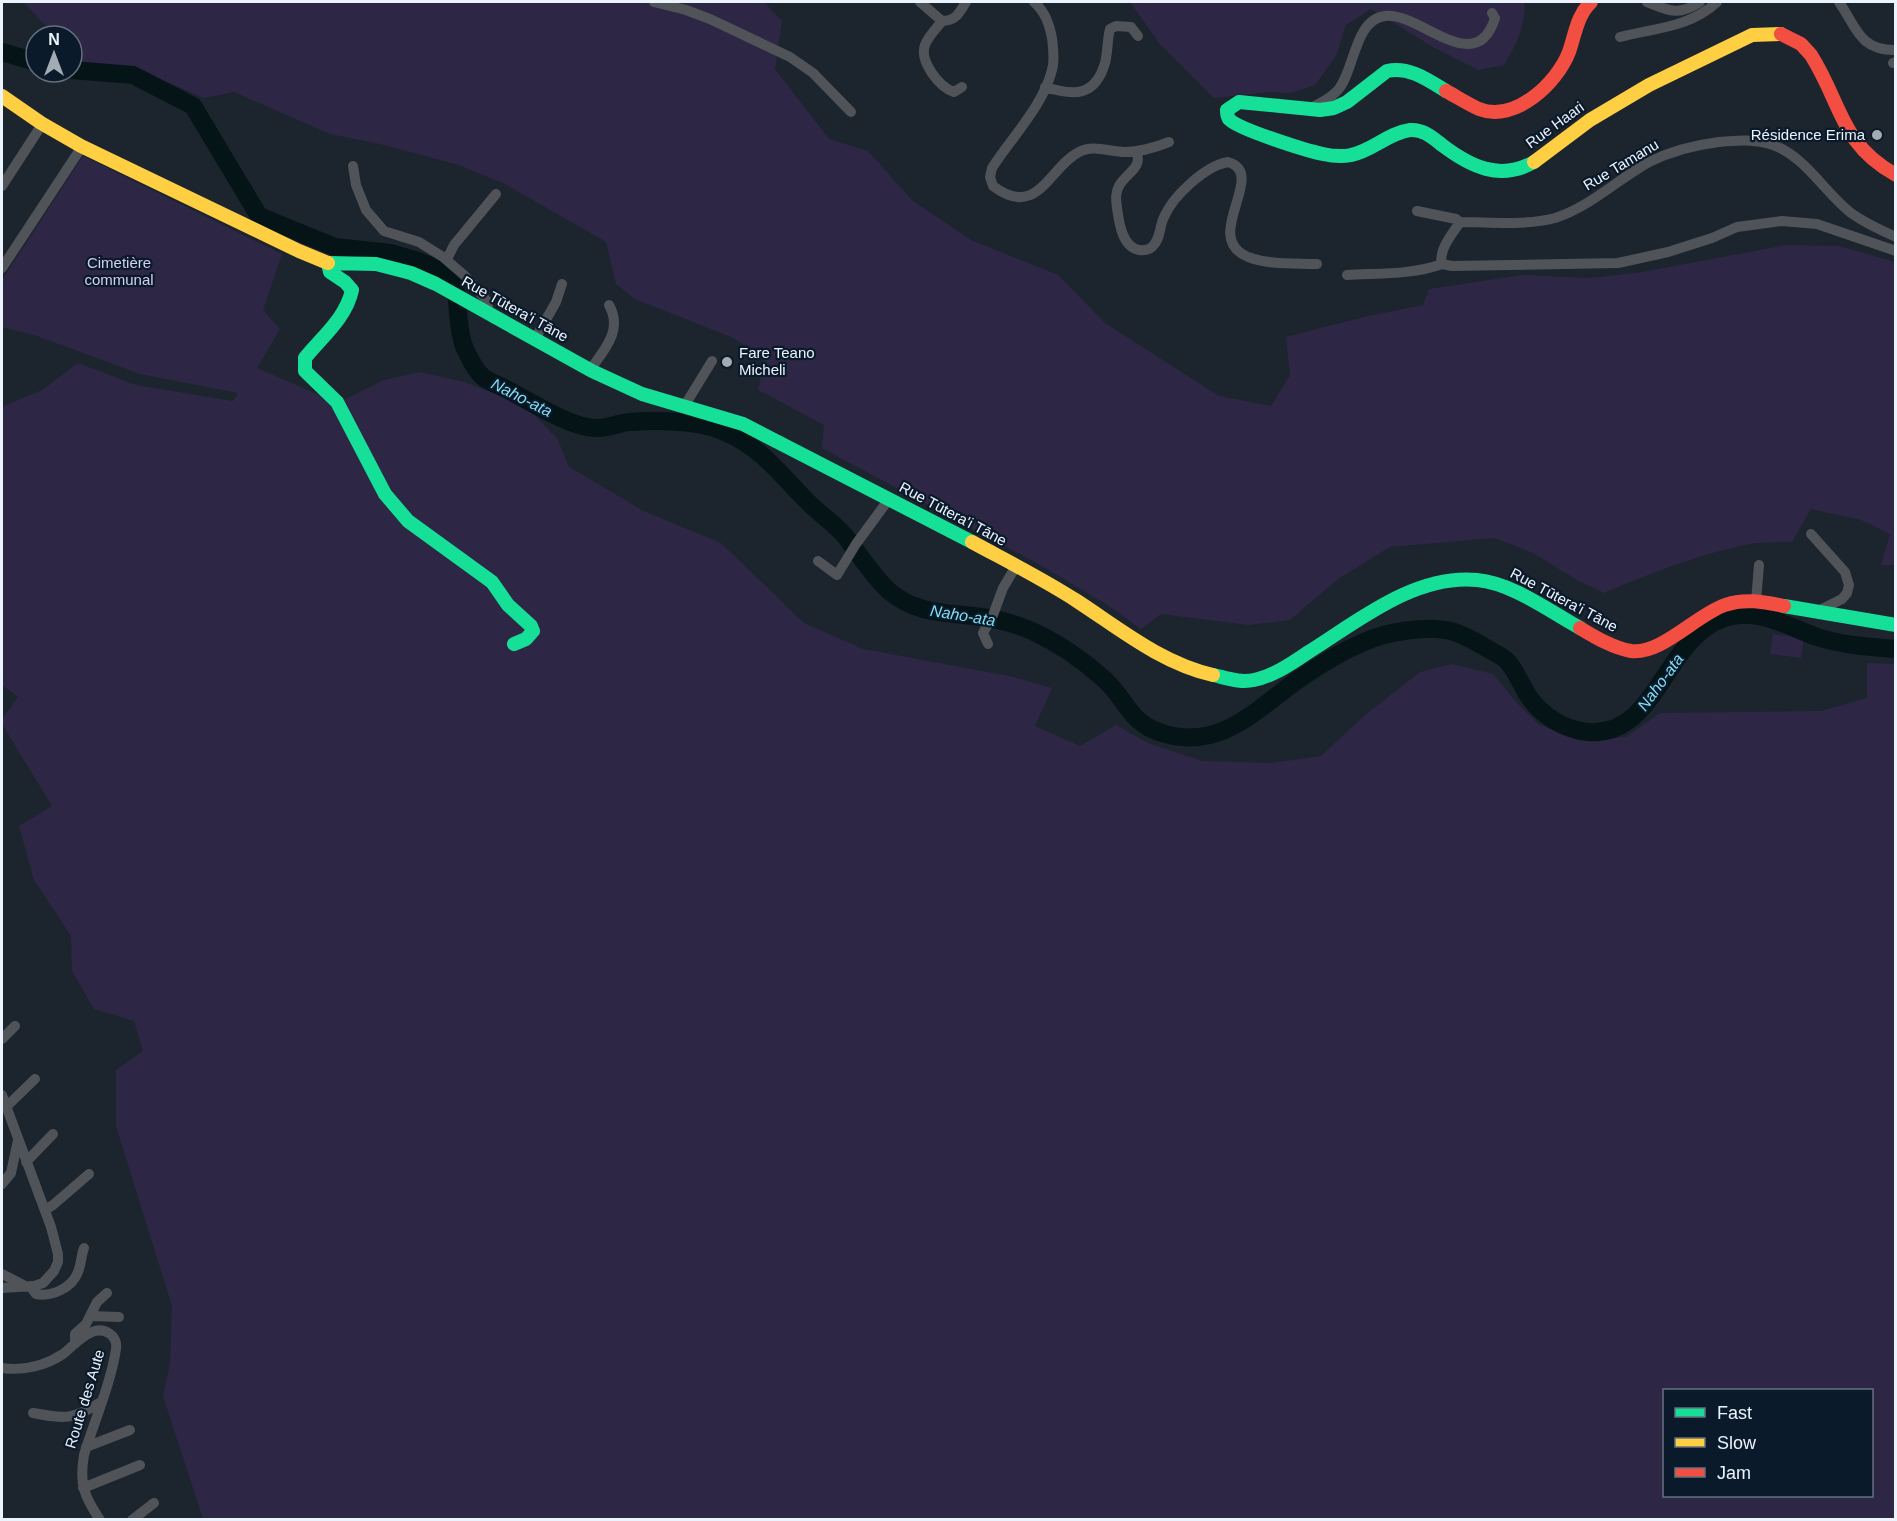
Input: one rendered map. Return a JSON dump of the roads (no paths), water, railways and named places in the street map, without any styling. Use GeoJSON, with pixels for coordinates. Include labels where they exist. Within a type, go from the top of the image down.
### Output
{"type":"FeatureCollection","features":[{"type":"Feature","properties":{"kind":"street"},"geometry":{"type":"LineString","coordinates":[[654,2],[710,19],[790,57],[813,73],[851,112]]}},
{"type":"Feature","properties":{"kind":"street"},"geometry":{"type":"LineString","coordinates":[[921,2],[942,21],[951,21],[966,2]]}},
{"type":"Feature","properties":{"kind":"street"},"geometry":{"type":"LineString","coordinates":[[1034,2],[1046,16],[1052,38],[1053,68],[1034,108],[992,168],[990,179],[995,188],[1012,196],[1026,196],[1042,187],[1069,159],[1081,151],[1095,149],[1136,152],[1149,150],[1169,142]]}},
{"type":"Feature","properties":{"kind":"street","name":"Rue Haari"},"geometry":{"type":"LineString","coordinates":[[1591,2],[1581,15],[1566,63],[1558,77],[1535,97],[1508,110],[1489,112],[1479,109],[1418,75],[1406,70],[1395,69],[1387,71],[1340,105],[1320,110],[1239,102],[1227,110],[1227,116],[1231,121],[1289,144],[1336,156],[1352,155],[1371,149],[1403,132],[1415,130],[1427,133],[1467,164],[1481,171],[1507,172],[1521,169],[1534,162],[1590,120],[1619,102],[1752,35],[1768,32],[1788,36],[1804,47],[1814,60],[1855,142],[1866,155],[1896,175]]}},
{"type":"Feature","properties":{"kind":"street"},"geometry":{"type":"LineString","coordinates":[[1647,2],[1676,11],[1685,10],[1700,2]]}},
{"type":"Feature","properties":{"kind":"street"},"geometry":{"type":"LineString","coordinates":[[1620,37],[1692,20],[1706,12],[1716,2]]}},
{"type":"Feature","properties":{"kind":"street"},"geometry":{"type":"LineString","coordinates":[[1839,2],[1862,39],[1880,48],[1896,50]]}},
{"type":"Feature","properties":{"kind":"street"},"geometry":{"type":"LineString","coordinates":[[1311,108],[1338,90],[1347,74],[1361,35],[1376,19],[1386,15],[1397,18],[1453,42],[1465,44],[1475,43],[1485,37],[1495,18],[1492,13]]}},
{"type":"Feature","properties":{"kind":"street"},"geometry":{"type":"LineString","coordinates":[[942,21],[926,42],[924,49],[926,59],[946,89],[954,92],[962,87]]}},
{"type":"Feature","properties":{"kind":"street"},"geometry":{"type":"LineString","coordinates":[[1045,87],[1064,93],[1077,94],[1090,87],[1100,76],[1106,61],[1110,29],[1116,26],[1131,27],[1138,36]]}},
{"type":"Feature","properties":{"kind":"street","name":"Rue Tūtera'i Tāne"},"geometry":{"type":"LineString","coordinates":[[2,96],[41,126],[81,148],[285,245],[328,263],[376,264],[411,273],[436,284],[590,370],[642,394],[743,424],[1016,566],[1076,600],[1126,636],[1171,661],[1206,675],[1246,681],[1264,678],[1394,598],[1451,581],[1492,581],[1506,586],[1597,638],[1632,651],[1653,648],[1709,611],[1727,604],[1756,601],[1896,625]]}},
{"type":"Feature","properties":{"kind":"street"},"geometry":{"type":"LineString","coordinates":[[2,186],[41,126]]}},
{"type":"Feature","properties":{"kind":"street","name":"Rue Tamanu"},"geometry":{"type":"LineString","coordinates":[[1417,211],[1456,219],[1460,222],[1535,221],[1556,218],[1579,207],[1649,163],[1674,151],[1741,140],[1777,146],[1797,158],[1851,213],[1896,237]]}},
{"type":"Feature","properties":{"kind":"street"},"geometry":{"type":"LineString","coordinates":[[2,268],[81,148]]}},
{"type":"Feature","properties":{"kind":"street"},"geometry":{"type":"LineString","coordinates":[[1136,152],[1139,157],[1138,163],[1120,184],[1116,197],[1122,230],[1132,247],[1143,250],[1152,246],[1158,237],[1165,216],[1176,199],[1204,174],[1228,162],[1237,166],[1242,175],[1240,194],[1230,226],[1231,238],[1236,248],[1248,257],[1272,262],[1317,264]]}},
{"type":"Feature","properties":{"kind":"street"},"geometry":{"type":"LineString","coordinates":[[353,166],[356,185],[366,210],[384,231],[419,242],[447,259],[487,302],[486,312]]}},
{"type":"Feature","properties":{"kind":"street"},"geometry":{"type":"LineString","coordinates":[[447,259],[460,237],[496,194]]}},
{"type":"Feature","properties":{"kind":"street"},"geometry":{"type":"LineString","coordinates":[[1347,275],[1408,272],[1442,264],[1452,266],[1618,263],[1668,252],[1712,238],[1737,227],[1782,221],[1817,224],[1896,251]]}},
{"type":"Feature","properties":{"kind":"street"},"geometry":{"type":"LineString","coordinates":[[1442,264],[1440,259],[1443,250],[1460,222]]}},
{"type":"Feature","properties":{"kind":"street"},"geometry":{"type":"LineString","coordinates":[[328,263],[330,272],[345,282],[352,291],[352,295],[346,309],[304,358],[305,371],[337,402],[385,494],[408,521],[492,582],[508,605],[531,626],[533,631],[526,639],[514,644]]}},
{"type":"Feature","properties":{"kind":"street"},"geometry":{"type":"LineString","coordinates":[[535,339],[556,302],[562,284]]}},
{"type":"Feature","properties":{"kind":"street"},"geometry":{"type":"LineString","coordinates":[[590,370],[612,336],[615,315],[609,304]]}},
{"type":"Feature","properties":{"kind":"street"},"geometry":{"type":"LineString","coordinates":[[685,405],[712,361]]}},
{"type":"Feature","properties":{"kind":"street"},"geometry":{"type":"LineString","coordinates":[[818,561],[837,575],[856,544],[889,499]]}},
{"type":"Feature","properties":{"kind":"street"},"geometry":{"type":"LineString","coordinates":[[1811,534],[1845,572],[1849,585],[1842,599],[1817,611]]}},
{"type":"Feature","properties":{"kind":"street"},"geometry":{"type":"LineString","coordinates":[[1756,601],[1759,565]]}},
{"type":"Feature","properties":{"kind":"street"},"geometry":{"type":"LineString","coordinates":[[988,644],[982,633],[1016,566]]}},
{"type":"Feature","properties":{"kind":"street"},"geometry":{"type":"LineString","coordinates":[[2,1039],[15,1026]]}},
{"type":"Feature","properties":{"kind":"street"},"geometry":{"type":"LineString","coordinates":[[6,1107],[35,1079]]}},
{"type":"Feature","properties":{"kind":"street"},"geometry":{"type":"LineString","coordinates":[[2,1095],[45,1210],[56,1245],[58,1262],[49,1278],[43,1283],[2,1288]]}},
{"type":"Feature","properties":{"kind":"street"},"geometry":{"type":"LineString","coordinates":[[27,1162],[53,1134]]}},
{"type":"Feature","properties":{"kind":"street"},"geometry":{"type":"LineString","coordinates":[[2,1184],[11,1173],[18,1140]]}},
{"type":"Feature","properties":{"kind":"street"},"geometry":{"type":"LineString","coordinates":[[45,1210],[89,1174]]}},
{"type":"Feature","properties":{"kind":"street"},"geometry":{"type":"LineString","coordinates":[[2,1274],[28,1286],[36,1294],[44,1295],[63,1289],[78,1273],[84,1248]]}},
{"type":"Feature","properties":{"kind":"street"},"geometry":{"type":"LineString","coordinates":[[75,1344],[75,1334],[91,1316],[97,1302],[107,1293]]}},
{"type":"Feature","properties":{"kind":"street"},"geometry":{"type":"LineString","coordinates":[[91,1316],[119,1317]]}},
{"type":"Feature","properties":{"kind":"street","name":"Route des Aute"},"geometry":{"type":"LineString","coordinates":[[2,1368],[15,1369],[40,1365],[61,1355],[91,1332],[98,1330],[111,1334],[115,1340],[117,1346],[113,1363],[81,1470],[86,1498],[100,1520]]}},
{"type":"Feature","properties":{"kind":"street"},"geometry":{"type":"LineString","coordinates":[[33,1413],[66,1418],[84,1413],[101,1402]]}},
{"type":"Feature","properties":{"kind":"street"},"geometry":{"type":"LineString","coordinates":[[86,1447],[130,1430]]}},
{"type":"Feature","properties":{"kind":"street"},"geometry":{"type":"LineString","coordinates":[[83,1488],[140,1465]]}},
{"type":"Feature","properties":{"kind":"street"},"geometry":{"type":"LineString","coordinates":[[132,1520],[154,1503]]}},
{"type":"Feature","properties":{"kind":"waterway","name":"Naho-ata"},"geometry":{"type":"LineString","coordinates":[[2,52],[24,58]]}},
{"type":"Feature","properties":{"kind":"waterway","name":"Naho-ata"},"geometry":{"type":"LineString","coordinates":[[84,71],[133,75],[193,106],[259,216],[335,247],[390,253],[441,270],[450,277],[455,286],[464,347],[476,369],[485,379],[550,413],[585,427],[599,428],[641,421],[665,421],[703,425],[738,438],[760,453],[840,531],[877,578],[900,599],[933,611],[1007,622],[1042,636],[1088,666],[1112,687],[1135,717],[1151,729],[1162,733],[1183,737],[1221,732],[1254,713],[1302,677],[1340,654],[1373,638],[1407,630],[1441,629],[1476,642],[1509,663],[1534,704],[1547,716],[1563,725],[1588,732],[1611,729],[1630,719],[1646,704],[1687,645],[1704,629],[1724,618],[1736,615],[1760,616],[1827,640],[1896,649]]}},
{"type":"Feature","properties":{"kind":"place","name":"Résidence Erima"},"geometry":{"type":"Point","coordinates":[1877,135]}},
{"type":"Feature","properties":{"kind":"place","name":"Fare Teano Micheli"},"geometry":{"type":"Point","coordinates":[727,362]}},
{"type":"Feature","properties":{"kind":"park label","name":"Cimetière communal"},"geometry":{"type":"Point","coordinates":[119,272]}}]}
